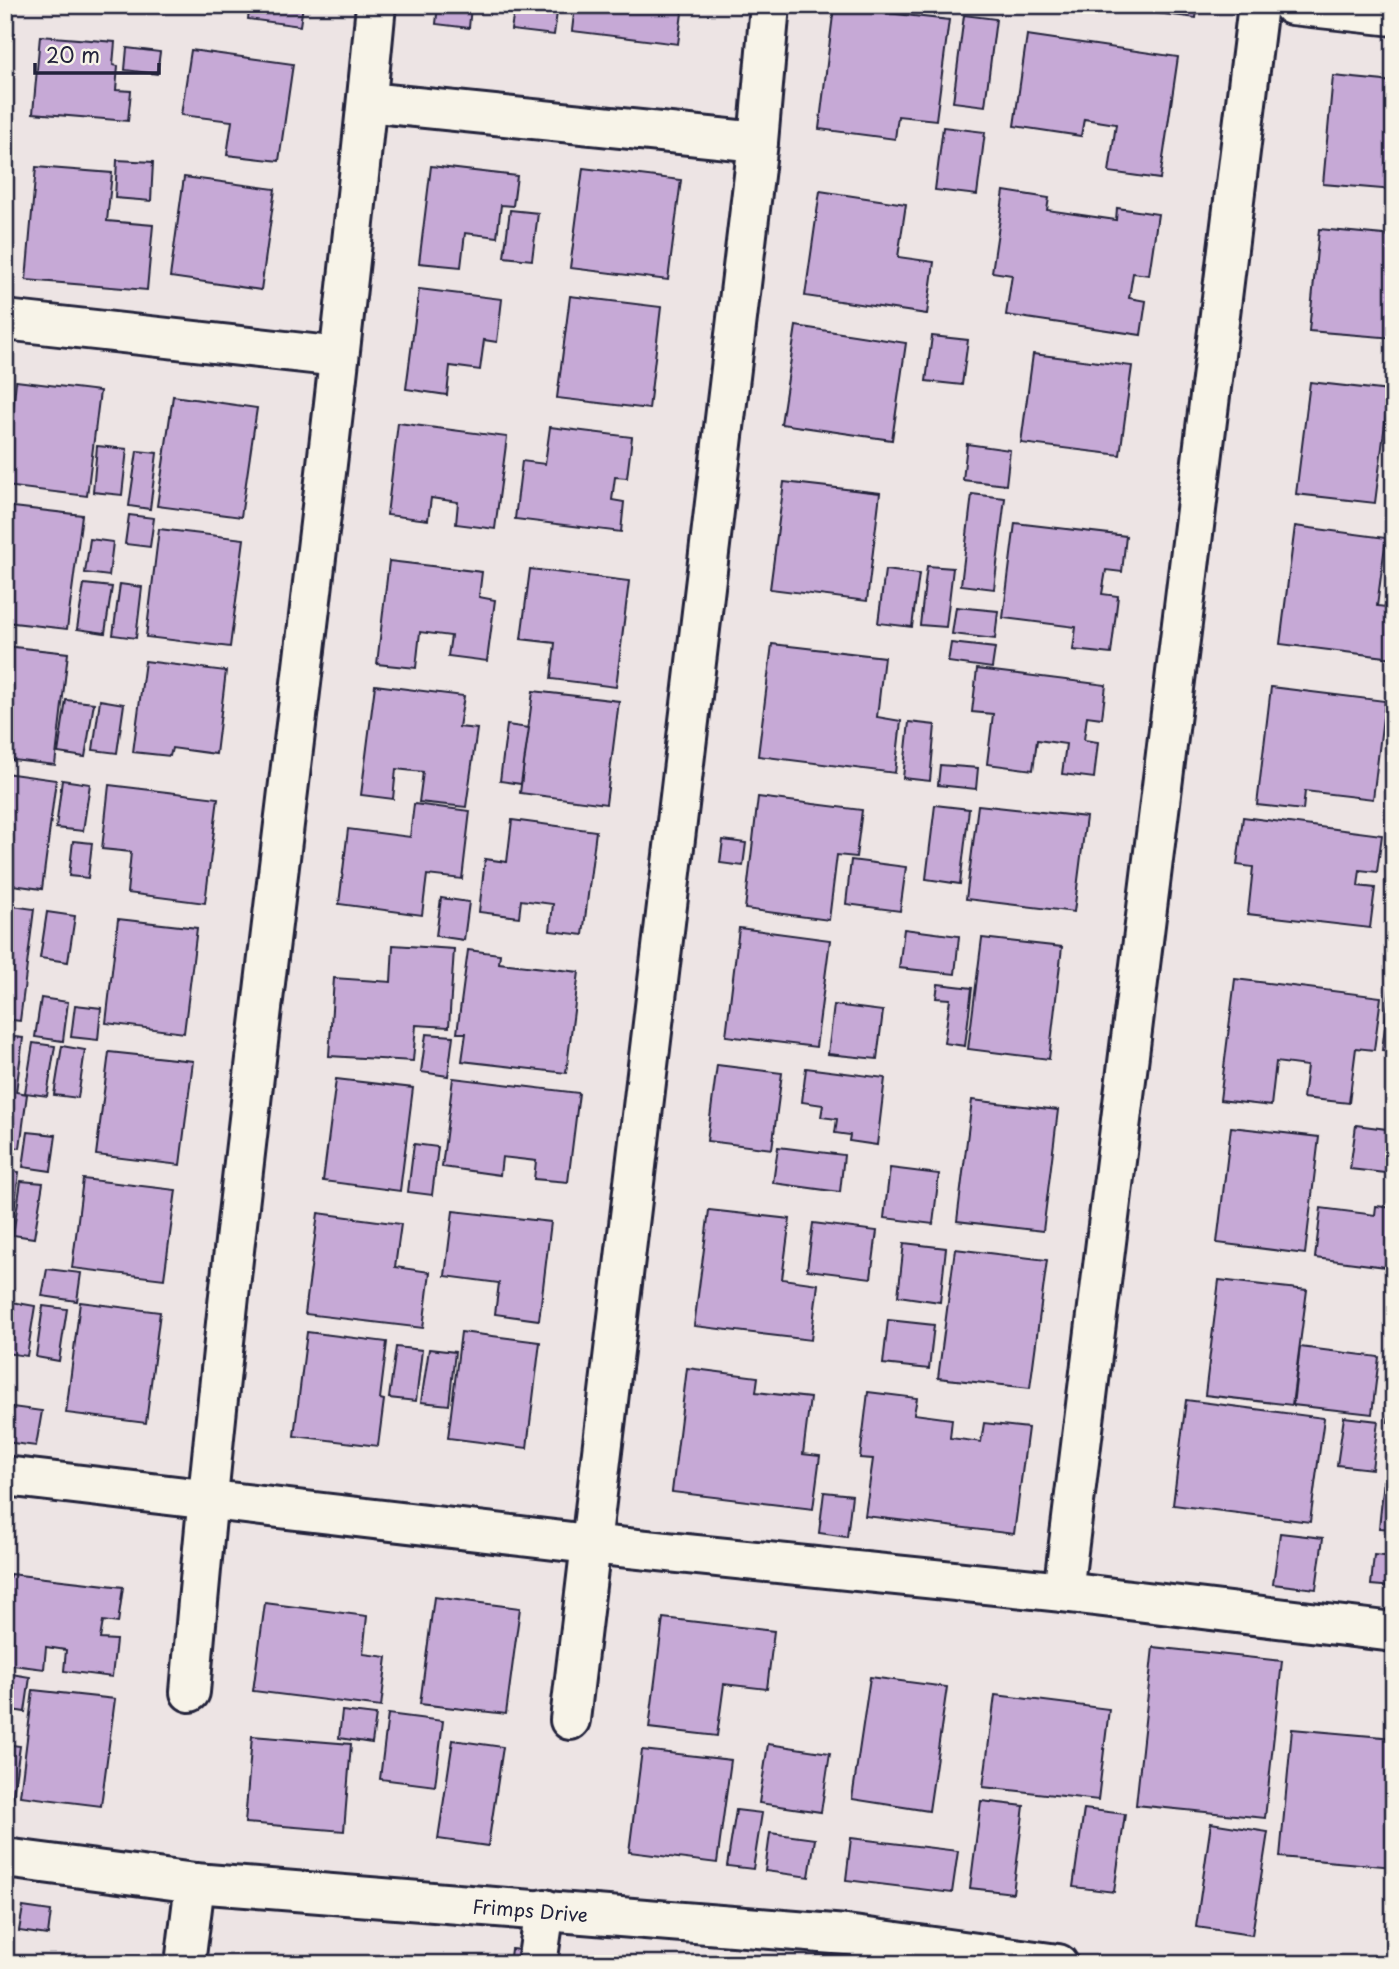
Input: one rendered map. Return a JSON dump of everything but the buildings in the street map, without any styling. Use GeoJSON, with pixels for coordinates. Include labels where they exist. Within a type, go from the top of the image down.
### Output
{"type":"FeatureCollection","features":[{"type":"Feature","properties":{"kind":"street"},"geometry":{"type":"LineString","coordinates":[[190,1692],[207,1500],[339,357],[376,5]]}},
{"type":"Feature","properties":{"kind":"street"},"geometry":{"type":"LineString","coordinates":[[570,1720],[758,142],[770,5]]}},
{"type":"Feature","properties":{"kind":"street"},"geometry":{"type":"LineString","coordinates":[[1063,1592],[1258,5]]}},
{"type":"Feature","properties":{"kind":"street"},"geometry":{"type":"LineString","coordinates":[[1292,5],[1394,16]]}},
{"type":"Feature","properties":{"kind":"street"},"geometry":{"type":"LineString","coordinates":[[367,102],[758,142]]}},
{"type":"Feature","properties":{"kind":"street"},"geometry":{"type":"LineString","coordinates":[[5,320],[339,357]]}},
{"type":"Feature","properties":{"kind":"street"},"geometry":{"type":"LineString","coordinates":[[5,1476],[589,1545],[1063,1592],[1394,1632]]}},
{"type":"Feature","properties":{"kind":"street","name":"Frimps Drive"},"geometry":{"type":"LineString","coordinates":[[5,1858],[195,1883],[846,1935],[1058,1964]]}},
{"type":"Feature","properties":{"kind":"street"},"geometry":{"type":"LineString","coordinates":[[185,1964],[195,1883]]}},
{"type":"Feature","properties":{"kind":"street"},"geometry":{"type":"LineString","coordinates":[[537,1964],[545,1909]]}}]}
